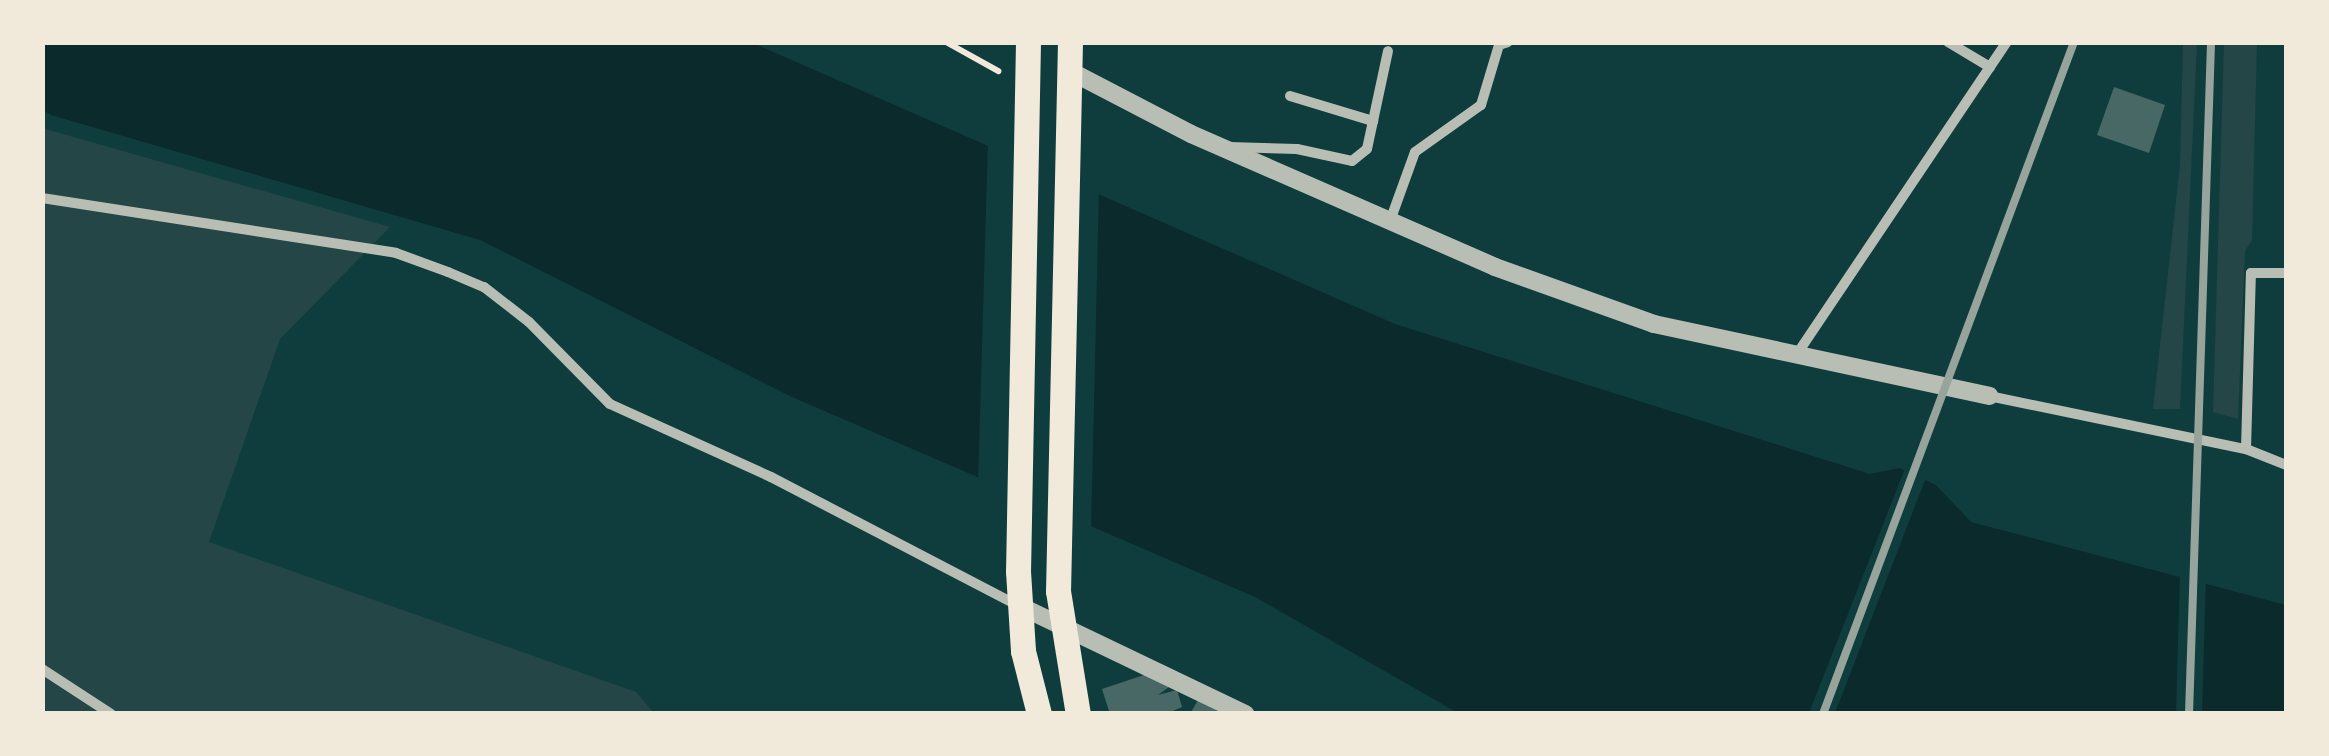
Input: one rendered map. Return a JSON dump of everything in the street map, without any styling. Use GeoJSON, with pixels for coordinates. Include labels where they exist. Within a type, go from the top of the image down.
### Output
{"type":"FeatureCollection","features":[{"type":"Feature","properties":{"kind":"main road"},"geometry":{"type":"LineString","coordinates":[[1070,42],[1058,591],[1078,714]]}},
{"type":"Feature","properties":{"kind":"main road"},"geometry":{"type":"LineString","coordinates":[[1025,51],[1018,571],[1038,714]]}},
{"type":"Feature","properties":{"kind":"street"},"geometry":{"type":"LineString","coordinates":[[1948,42],[1990,67]]}},
{"type":"Feature","properties":{"kind":"street"},"geometry":{"type":"LineString","coordinates":[[1794,358],[2006,42]]}},
{"type":"Feature","properties":{"kind":"street"},"geometry":{"type":"LineString","coordinates":[[1390,221],[1416,152],[1481,105],[1502,43]]}},
{"type":"Feature","properties":{"kind":"street"},"geometry":{"type":"LineString","coordinates":[[1218,146],[1297,149],[1352,161],[1366,149],[1388,50]]}},
{"type":"Feature","properties":{"kind":"street"},"geometry":{"type":"LineString","coordinates":[[1070,80],[1390,221],[1654,324],[1794,358],[2246,449],[2286,465]]}},
{"type":"Feature","properties":{"kind":"street"},"geometry":{"type":"LineString","coordinates":[[1290,96],[1372,121]]}},
{"type":"Feature","properties":{"kind":"street"},"geometry":{"type":"LineString","coordinates":[[42,198],[396,253],[484,287],[529,322],[610,404],[787,486],[1020,606],[1245,714]]}},
{"type":"Feature","properties":{"kind":"street"},"geometry":{"type":"LineString","coordinates":[[2246,449],[2250,273],[2286,273]]}},
{"type":"Feature","properties":{"kind":"street"},"geometry":{"type":"LineString","coordinates":[[42,669],[112,714]]}},
{"type":"Feature","properties":{"kind":"shaded area"},"geometry":{"type":"Polygon","coordinates":[[[42,43],[753,43],[1395,324],[1870,474],[1900,468],[1936,485],[1971,522],[2286,605],[2286,713],[1458,713],[1255,597],[792,397],[480,240],[51,115],[43,110],[42,43]]]}},
{"type":"Feature","properties":{"kind":"shaded area"},"geometry":{"type":"Polygon","coordinates":[[[2183,43],[2197,43],[2180,409],[2153,409],[2180,165],[2183,43]]]}},
{"type":"Feature","properties":{"kind":"shaded area"},"geometry":{"type":"Polygon","coordinates":[[[2224,43],[2257,43],[2252,240],[2245,251],[2238,419],[2213,412],[2224,43]]]}},
{"type":"Feature","properties":{"kind":"shaded area"},"geometry":{"type":"Polygon","coordinates":[[[42,128],[390,227],[280,339],[209,542],[636,692],[654,713],[43,713],[42,128]]]}},
{"type":"Feature","properties":{"kind":"pier"},"geometry":{"type":"Polygon","coordinates":[[[988,140],[1099,189],[1091,532],[978,483],[988,140]]]}},
{"type":"Feature","properties":{"kind":"pier"},"geometry":{"type":"Polygon","coordinates":[[[1906,466],[1927,475],[1835,713],[1809,713],[1906,466]]]}},
{"type":"Feature","properties":{"kind":"pier"},"geometry":{"type":"Polygon","coordinates":[[[2180,572],[2206,578],[2202,713],[2176,713],[2180,572]]]}},
{"type":"Feature","properties":{"kind":"building"},"geometry":{"type":"Polygon","coordinates":[[[2114,87],[2165,105],[2149,153],[2097,135],[2114,87]]]}},
{"type":"Feature","properties":{"kind":"building"},"geometry":{"type":"Polygon","coordinates":[[[1147,674],[1169,687],[1158,695],[1177,690],[1182,707],[1166,714],[1110,714],[1102,689],[1147,674]]]}},
{"type":"Feature","properties":{"kind":"building"},"geometry":{"type":"Polygon","coordinates":[[[1198,700],[1224,714],[1190,714],[1198,700]]]}},
{"type":"Feature","properties":{"kind":"railway"},"geometry":{"type":"LineString","coordinates":[[1823,714],[2074,42]]}},
{"type":"Feature","properties":{"kind":"railway"},"geometry":{"type":"LineString","coordinates":[[2189,714],[2211,42]]}}]}
